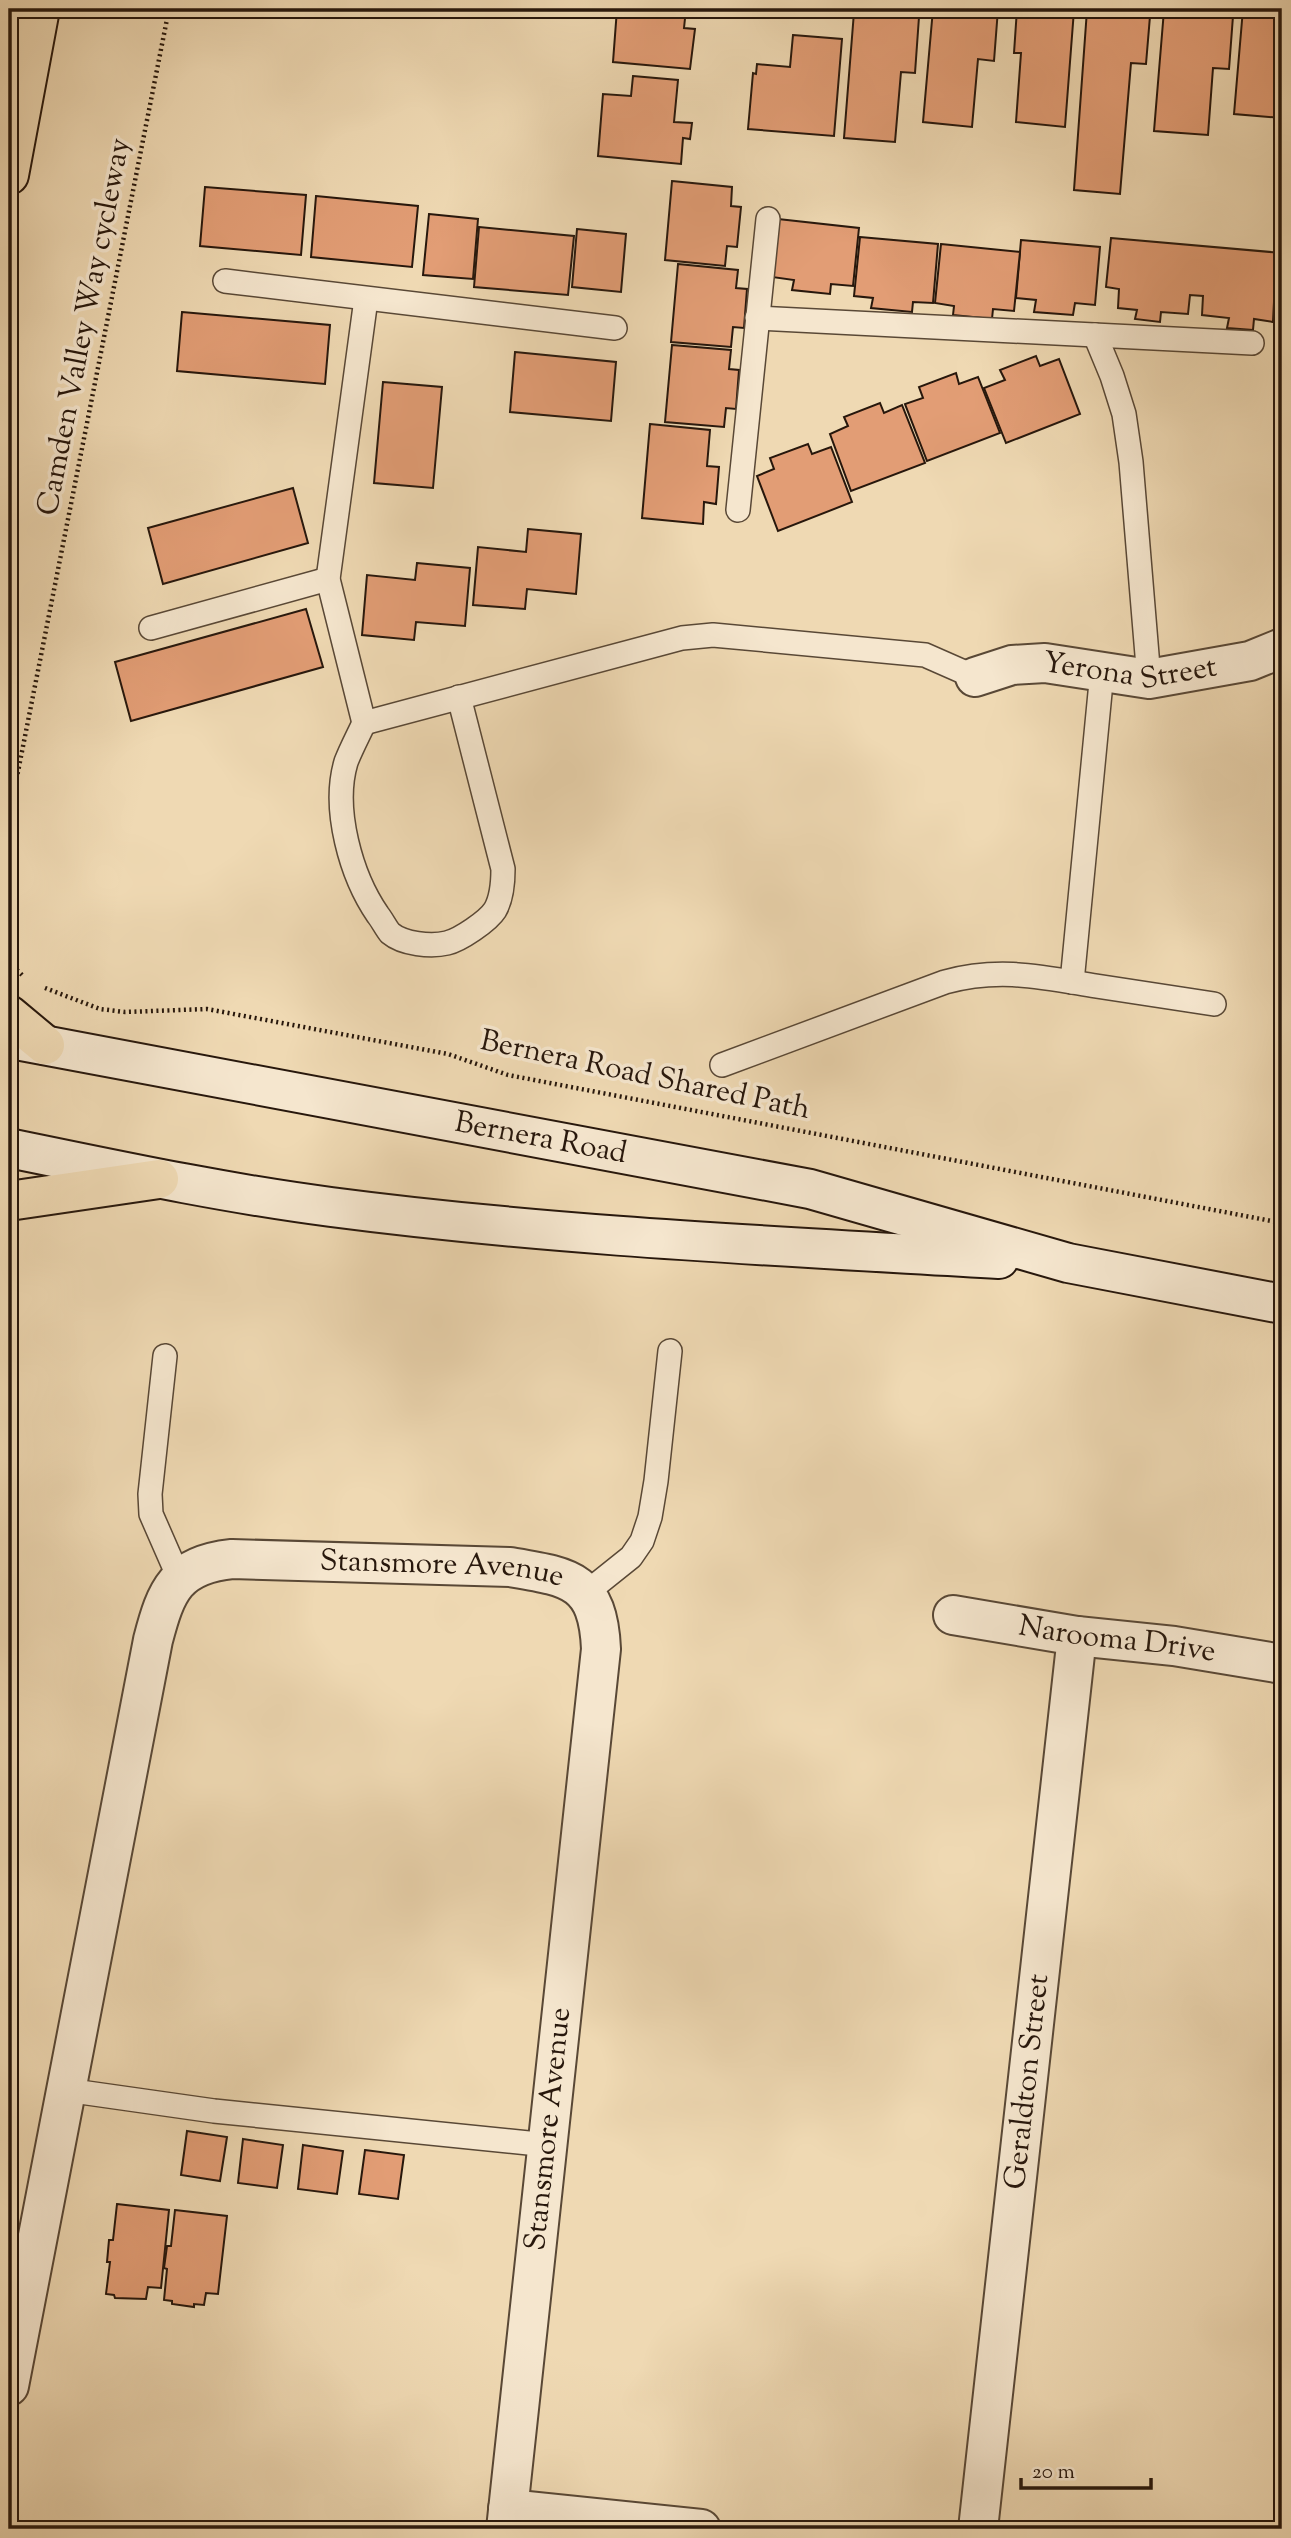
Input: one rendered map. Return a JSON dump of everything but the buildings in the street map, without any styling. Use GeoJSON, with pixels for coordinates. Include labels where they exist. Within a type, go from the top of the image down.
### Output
{"type":"FeatureCollection","features":[{"type":"Feature","properties":{"kind":"main road"},"geometry":{"type":"LineString","coordinates":[[9,175],[40,9]]}},
{"type":"Feature","properties":{"kind":"main road"},"geometry":{"type":"LineString","coordinates":[[9,1015],[27,1042]]}},
{"type":"Feature","properties":{"kind":"main road"},"geometry":{"type":"LineString","coordinates":[[9,1201],[159,1179]]}},
{"type":"Feature","properties":{"kind":"street","name":"Yerona Street"},"geometry":{"type":"LineString","coordinates":[[975,677],[1012,665],[1045,663],[1149,679],[1250,661],[1282,648]]}},
{"type":"Feature","properties":{"kind":"street","name":"Bernera Road"},"geometry":{"type":"LineString","coordinates":[[27,1042],[810,1189],[1068,1263],[1282,1304]]}},
{"type":"Feature","properties":{"kind":"street","name":"Bernera Road"},"geometry":{"type":"LineString","coordinates":[[9,1148],[159,1179],[330,1207],[483,1223],[780,1246],[1068,1263]]}},
{"type":"Feature","properties":{"kind":"street","name":"Stansmore Avenue"},"geometry":{"type":"LineString","coordinates":[[180,1578],[216,1561],[232,1559],[510,1567],[555,1574],[574,1583],[586,1593],[600,1623],[601,1649],[507,2519]]}},
{"type":"Feature","properties":{"kind":"street"},"geometry":{"type":"LineString","coordinates":[[9,2386],[153,1640],[170,1590],[180,1578]]}},
{"type":"Feature","properties":{"kind":"street","name":"Narooma Drive"},"geometry":{"type":"LineString","coordinates":[[953,1615],[1077,1636],[1174,1646],[1282,1664]]}},
{"type":"Feature","properties":{"kind":"street","name":"Geraldton Street"},"geometry":{"type":"LineString","coordinates":[[978,2529],[1077,1636]]}},
{"type":"Feature","properties":{"kind":"street"},"geometry":{"type":"LineString","coordinates":[[507,2519],[701,2529]]}},
{"type":"Feature","properties":{"kind":"lane"},"geometry":{"type":"LineString","coordinates":[[738,510],[768,219]]}},
{"type":"Feature","properties":{"kind":"lane"},"geometry":{"type":"LineString","coordinates":[[225,282],[615,328]]}},
{"type":"Feature","properties":{"kind":"lane"},"geometry":{"type":"LineString","coordinates":[[366,299],[328,579],[364,723],[346,763],[342,794],[345,833],[356,876],[391,933],[412,943],[446,943],[471,931],[495,911],[503,886],[503,869],[460,697]]}},
{"type":"Feature","properties":{"kind":"lane"},"geometry":{"type":"LineString","coordinates":[[757,318],[1252,343]]}},
{"type":"Feature","properties":{"kind":"lane"},"geometry":{"type":"LineString","coordinates":[[1095,335],[1124,414],[1131,462],[1149,679]]}},
{"type":"Feature","properties":{"kind":"lane"},"geometry":{"type":"LineString","coordinates":[[151,628],[328,579]]}},
{"type":"Feature","properties":{"kind":"lane"},"geometry":{"type":"LineString","coordinates":[[364,723],[682,638],[713,635],[925,655],[975,677]]}},
{"type":"Feature","properties":{"kind":"lane"},"geometry":{"type":"LineString","coordinates":[[1072,982],[1102,672]]}},
{"type":"Feature","properties":{"kind":"lane"},"geometry":{"type":"LineString","coordinates":[[722,1065],[945,982],[971,975],[1014,974],[1214,1004]]}},
{"type":"Feature","properties":{"kind":"lane"},"geometry":{"type":"LineString","coordinates":[[586,1593],[631,1557],[642,1541],[650,1517],[656,1481],[670,1351]]}},
{"type":"Feature","properties":{"kind":"lane"},"geometry":{"type":"LineString","coordinates":[[165,1356],[150,1494],[151,1514],[180,1578]]}},
{"type":"Feature","properties":{"kind":"lane"},"geometry":{"type":"LineString","coordinates":[[66,2090],[227,2113],[548,2145]]}},
{"type":"Feature","properties":{"kind":"path","name":"Camden Valley Way cycleway"},"geometry":{"type":"LineString","coordinates":[[9,817],[169,9]]}},
{"type":"Feature","properties":{"kind":"path"},"geometry":{"type":"LineString","coordinates":[[9,962],[29,980]]}},
{"type":"Feature","properties":{"kind":"path","name":"Bernera Road Shared Path"},"geometry":{"type":"LineString","coordinates":[[37,985],[100,1009],[125,1012],[207,1009],[448,1055],[508,1075],[1282,1223]]}}]}
